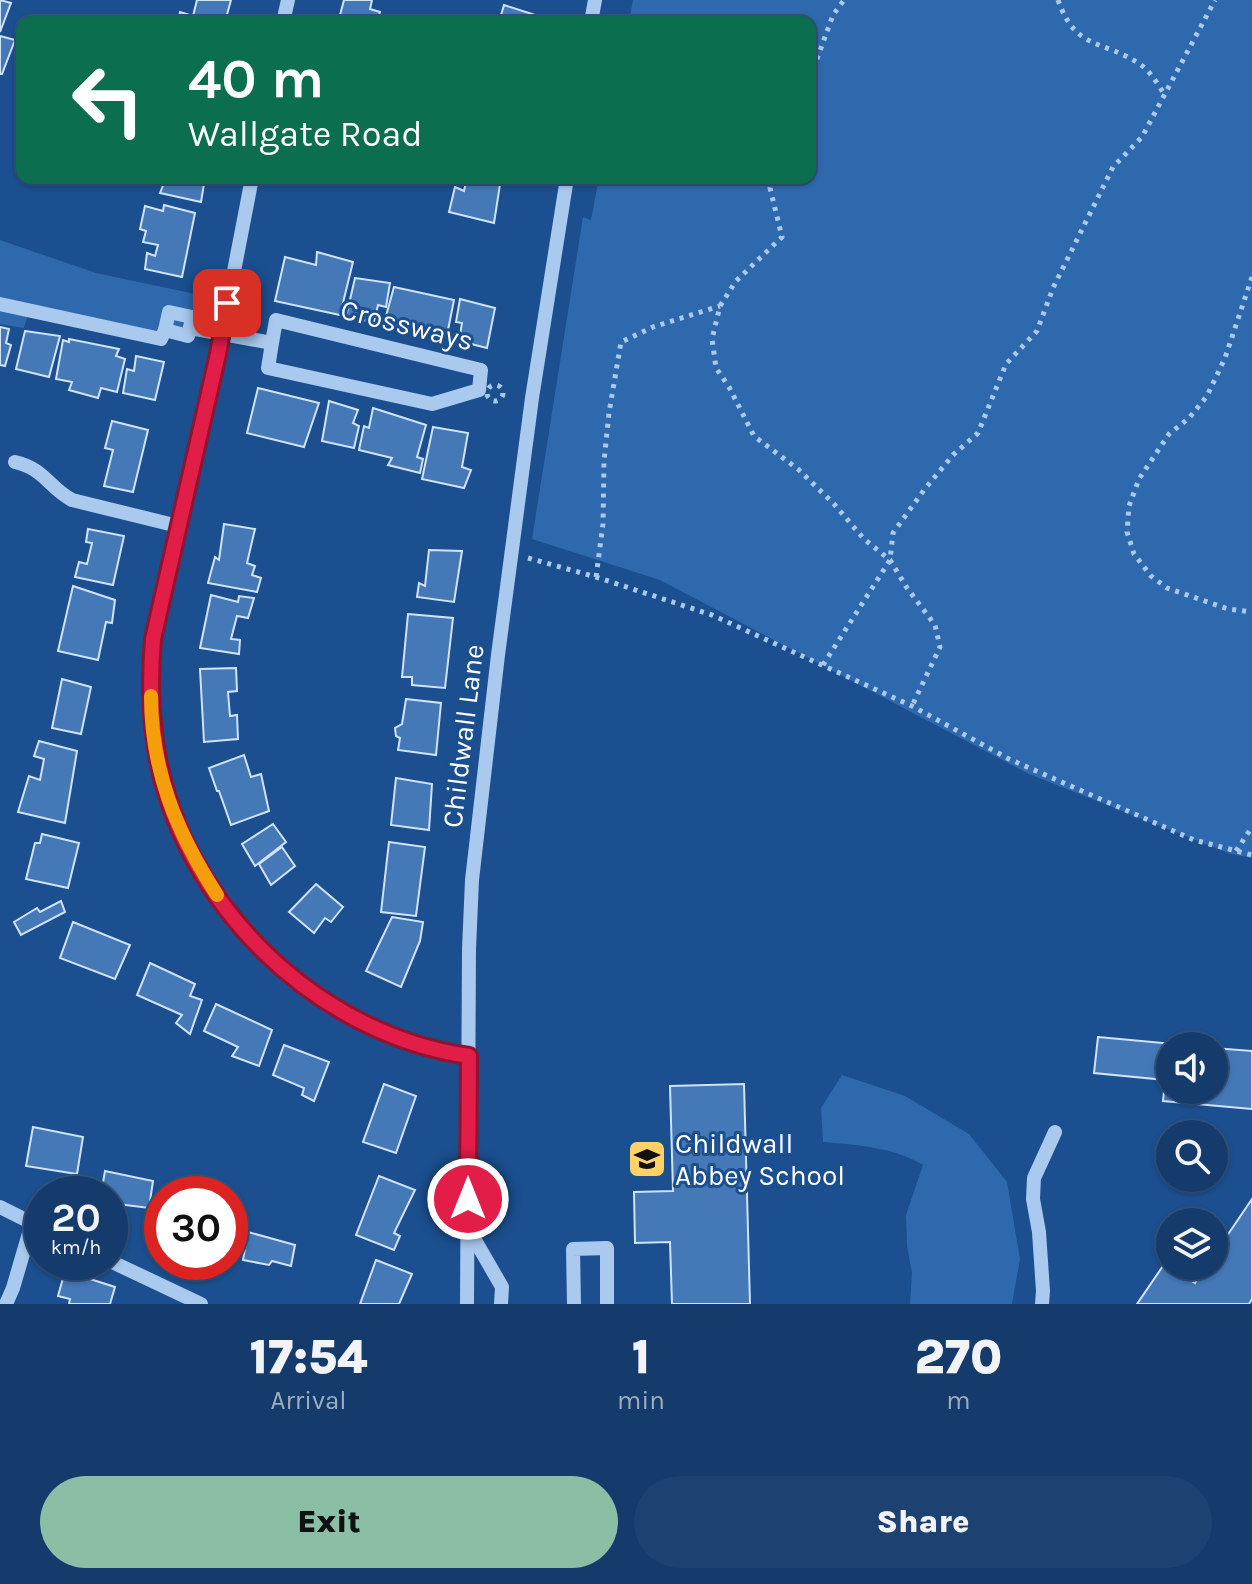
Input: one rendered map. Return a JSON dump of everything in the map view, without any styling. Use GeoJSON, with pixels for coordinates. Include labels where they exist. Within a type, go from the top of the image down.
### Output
{"type":"FeatureCollection","features":[{"type":"Feature","properties":{"kind":"street"},"geometry":{"type":"LineString","coordinates":[[251,184],[218,354],[153,639],[151,711],[167,796],[198,865],[242,929],[273,962],[316,996],[372,1027],[438,1050],[469,1056]]}},
{"type":"Feature","properties":{"kind":"street","name":"Childwall Lane"},"geometry":{"type":"LineString","coordinates":[[467,1304],[472,880],[532,398],[566,184]]}},
{"type":"Feature","properties":{"kind":"street"},"geometry":{"type":"LineString","coordinates":[[0,304],[161,339],[165,330],[188,336],[190,328],[272,343]]}},
{"type":"Feature","properties":{"kind":"street","name":"Crossways"},"geometry":{"type":"LineString","coordinates":[[276,320],[481,370],[479,390],[432,404],[268,368],[272,343],[276,320]]}},
{"type":"Feature","properties":{"kind":"street"},"geometry":{"type":"LineString","coordinates":[[15,462],[29,465],[40,472],[72,500],[178,526]]}},
{"type":"Feature","properties":{"kind":"street"},"geometry":{"type":"LineString","coordinates":[[1042,1304],[1034,1178],[1055,1132]]}},
{"type":"Feature","properties":{"kind":"street"},"geometry":{"type":"LineString","coordinates":[[0,1207],[24,1219]]}},
{"type":"Feature","properties":{"kind":"street"},"geometry":{"type":"LineString","coordinates":[[468,1227],[502,1287],[501,1304]]}},
{"type":"Feature","properties":{"kind":"street"},"geometry":{"type":"LineString","coordinates":[[574,1304],[573,1249],[607,1248],[607,1304]]}},
{"type":"Feature","properties":{"kind":"street"},"geometry":{"type":"LineString","coordinates":[[6,1304],[24,1260]]}},
{"type":"Feature","properties":{"kind":"street"},"geometry":{"type":"LineString","coordinates":[[128,1270],[201,1304]]}},
{"type":"Feature","properties":{"kind":"path"},"geometry":{"type":"LineString","coordinates":[[816,62],[833,15],[844,0]]}},
{"type":"Feature","properties":{"kind":"path"},"geometry":{"type":"LineString","coordinates":[[1058,0],[1073,30],[1144,67],[1165,95]]}},
{"type":"Feature","properties":{"kind":"path"},"geometry":{"type":"LineString","coordinates":[[823,665],[890,560],[893,533],[943,467],[978,433],[1006,364],[1037,331],[1053,288],[1113,167],[1142,137],[1215,0]]}},
{"type":"Feature","properties":{"kind":"path"},"geometry":{"type":"LineString","coordinates":[[771,184],[782,237],[736,281],[720,306],[712,339],[716,368],[754,436],[799,470],[864,539],[890,560],[935,625],[940,647],[912,706]]}},
{"type":"Feature","properties":{"kind":"path"},"geometry":{"type":"LineString","coordinates":[[1252,277],[1225,358],[1207,396],[1189,418],[1169,434],[1139,479],[1129,506],[1127,532],[1134,554],[1151,576],[1167,588],[1228,609],[1252,612]]}},
{"type":"Feature","properties":{"kind":"path"},"geometry":{"type":"LineString","coordinates":[[596,577],[603,524],[604,461],[609,413],[621,342],[653,327],[720,306]]}},
{"type":"Feature","properties":{"kind":"path"},"geometry":{"type":"LineString","coordinates":[[512,553],[712,615],[912,706],[1009,759],[1194,840],[1252,855]]}},
{"type":"Feature","properties":{"kind":"path"},"geometry":{"type":"LineString","coordinates":[[1236,851],[1252,827]]}},
{"type":"Feature","properties":{"kind":"shaded area"},"geometry":{"type":"Polygon","coordinates":[[[633,0],[1252,0],[1252,858],[1231,854],[1029,774],[660,580],[532,539],[583,217],[591,220],[598,184],[816,184],[816,16],[630,16],[633,0]]]}},
{"type":"Feature","properties":{"kind":"shaded area"},"geometry":{"type":"Polygon","coordinates":[[[0,240],[96,273],[200,295],[196,314],[183,330],[169,327],[166,345],[28,314],[24,328],[0,324],[0,240]]]}},
{"type":"Feature","properties":{"kind":"shaded area"},"geometry":{"type":"Polygon","coordinates":[[[842,1075],[905,1096],[969,1134],[1007,1182],[1020,1259],[1012,1304],[910,1304],[912,1273],[906,1215],[923,1165],[887,1151],[823,1142],[821,1108],[842,1075]]]}},
{"type":"Feature","properties":{"kind":"building"},"geometry":{"type":"Polygon","coordinates":[[[0,0],[11,3],[0,32],[0,0]]]}},
{"type":"Feature","properties":{"kind":"building"},"geometry":{"type":"Polygon","coordinates":[[[197,0],[231,0],[227,16],[193,16],[197,0]]]}},
{"type":"Feature","properties":{"kind":"building"},"geometry":{"type":"Polygon","coordinates":[[[344,0],[372,0],[370,9],[380,12],[379,16],[340,15],[344,0]]]}},
{"type":"Feature","properties":{"kind":"building"},"geometry":{"type":"Polygon","coordinates":[[[504,5],[535,15],[535,16],[501,16],[504,5]]]}},
{"type":"Feature","properties":{"kind":"building"},"geometry":{"type":"Polygon","coordinates":[[[0,36],[15,40],[2,74],[0,74],[0,36]]]}},
{"type":"Feature","properties":{"kind":"building"},"geometry":{"type":"Polygon","coordinates":[[[164,184],[204,184],[201,202],[160,193],[164,184]]]}},
{"type":"Feature","properties":{"kind":"building"},"geometry":{"type":"Polygon","coordinates":[[[466,184],[500,184],[494,223],[449,212],[455,187],[464,191],[466,184]]]}},
{"type":"Feature","properties":{"kind":"building"},"geometry":{"type":"Polygon","coordinates":[[[164,205],[195,213],[182,277],[145,269],[147,253],[155,256],[158,245],[143,242],[146,231],[140,229],[145,206],[163,211],[164,205]]]}},
{"type":"Feature","properties":{"kind":"building"},"geometry":{"type":"Polygon","coordinates":[[[317,252],[353,262],[340,315],[275,301],[285,257],[316,265],[317,252]]]}},
{"type":"Feature","properties":{"kind":"building"},"geometry":{"type":"Polygon","coordinates":[[[355,278],[390,283],[386,307],[378,305],[374,322],[346,317],[355,278]]]}},
{"type":"Feature","properties":{"kind":"building"},"geometry":{"type":"Polygon","coordinates":[[[394,287],[454,300],[447,335],[384,323],[394,287]]]}},
{"type":"Feature","properties":{"kind":"building"},"geometry":{"type":"Polygon","coordinates":[[[460,299],[495,308],[487,348],[459,341],[462,323],[456,322],[460,299]]]}},
{"type":"Feature","properties":{"kind":"building"},"geometry":{"type":"Polygon","coordinates":[[[0,327],[9,329],[6,343],[11,345],[5,366],[0,365],[0,327]]]}},
{"type":"Feature","properties":{"kind":"building"},"geometry":{"type":"Polygon","coordinates":[[[25,331],[60,336],[49,377],[16,369],[25,331]]]}},
{"type":"Feature","properties":{"kind":"building"},"geometry":{"type":"Polygon","coordinates":[[[69,339],[119,349],[116,356],[125,359],[117,392],[101,388],[98,398],[69,390],[72,382],[56,379],[63,340],[69,342],[69,339]]]}},
{"type":"Feature","properties":{"kind":"building"},"geometry":{"type":"Polygon","coordinates":[[[136,356],[164,362],[155,400],[123,393],[127,369],[134,371],[136,356]]]}},
{"type":"Feature","properties":{"kind":"building"},"geometry":{"type":"Polygon","coordinates":[[[258,388],[319,403],[304,447],[247,433],[258,388]]]}},
{"type":"Feature","properties":{"kind":"building"},"geometry":{"type":"Polygon","coordinates":[[[329,401],[358,410],[353,423],[359,426],[354,448],[322,441],[329,401]]]}},
{"type":"Feature","properties":{"kind":"building"},"geometry":{"type":"Polygon","coordinates":[[[373,408],[426,425],[417,457],[423,459],[420,473],[388,465],[392,458],[359,450],[364,426],[369,428],[373,408]]]}},
{"type":"Feature","properties":{"kind":"building"},"geometry":{"type":"Polygon","coordinates":[[[112,421],[148,430],[133,492],[104,486],[113,450],[105,448],[112,421]]]}},
{"type":"Feature","properties":{"kind":"building"},"geometry":{"type":"Polygon","coordinates":[[[433,427],[468,433],[462,467],[471,470],[464,488],[422,479],[433,427]]]}},
{"type":"Feature","properties":{"kind":"building"},"geometry":{"type":"Polygon","coordinates":[[[224,524],[255,529],[247,563],[255,566],[252,575],[261,578],[257,592],[208,583],[215,557],[219,560],[224,524]]]}},
{"type":"Feature","properties":{"kind":"building"},"geometry":{"type":"Polygon","coordinates":[[[88,529],[124,536],[113,585],[75,577],[79,562],[87,564],[92,543],[86,542],[88,529]]]}},
{"type":"Feature","properties":{"kind":"building"},"geometry":{"type":"Polygon","coordinates":[[[429,550],[462,551],[454,602],[417,597],[419,583],[425,586],[429,550]]]}},
{"type":"Feature","properties":{"kind":"building"},"geometry":{"type":"Polygon","coordinates":[[[73,586],[115,600],[112,623],[106,622],[98,660],[58,651],[73,586]]]}},
{"type":"Feature","properties":{"kind":"building"},"geometry":{"type":"Polygon","coordinates":[[[211,595],[238,602],[239,596],[254,598],[248,618],[237,616],[231,639],[240,640],[239,654],[200,648],[211,595]]]}},
{"type":"Feature","properties":{"kind":"building"},"geometry":{"type":"Polygon","coordinates":[[[408,614],[453,618],[445,688],[412,685],[412,677],[402,677],[408,614]]]}},
{"type":"Feature","properties":{"kind":"building"},"geometry":{"type":"Polygon","coordinates":[[[236,668],[237,691],[228,692],[230,716],[237,715],[238,739],[204,742],[200,669],[236,668]]]}},
{"type":"Feature","properties":{"kind":"building"},"geometry":{"type":"Polygon","coordinates":[[[62,679],[91,687],[81,734],[52,728],[62,679]]]}},
{"type":"Feature","properties":{"kind":"building"},"geometry":{"type":"Polygon","coordinates":[[[406,699],[441,703],[436,755],[398,750],[400,738],[396,736],[395,728],[402,724],[406,699]]]}},
{"type":"Feature","properties":{"kind":"building"},"geometry":{"type":"Polygon","coordinates":[[[39,741],[77,751],[65,823],[18,812],[29,776],[40,780],[44,759],[34,756],[39,741]]]}},
{"type":"Feature","properties":{"kind":"building"},"geometry":{"type":"Polygon","coordinates":[[[244,755],[251,777],[261,774],[269,811],[231,825],[209,768],[244,755]]]}},
{"type":"Feature","properties":{"kind":"building"},"geometry":{"type":"Polygon","coordinates":[[[396,778],[432,784],[429,830],[391,825],[396,778]]]}},
{"type":"Feature","properties":{"kind":"building"},"geometry":{"type":"Polygon","coordinates":[[[273,824],[286,842],[255,866],[242,844],[273,824]]]}},
{"type":"Feature","properties":{"kind":"building"},"geometry":{"type":"Polygon","coordinates":[[[42,834],[79,843],[68,888],[26,879],[35,843],[40,843],[42,834]]]}},
{"type":"Feature","properties":{"kind":"building"},"geometry":{"type":"Polygon","coordinates":[[[389,842],[425,847],[416,916],[381,912],[389,842]]]}},
{"type":"Feature","properties":{"kind":"building"},"geometry":{"type":"Polygon","coordinates":[[[282,847],[295,866],[271,885],[259,864],[282,847]]]}},
{"type":"Feature","properties":{"kind":"building"},"geometry":{"type":"Polygon","coordinates":[[[316,884],[343,907],[331,922],[325,918],[314,933],[289,912],[316,884]]]}},
{"type":"Feature","properties":{"kind":"building"},"geometry":{"type":"Polygon","coordinates":[[[61,901],[65,912],[21,935],[14,922],[37,908],[40,912],[61,901]]]}},
{"type":"Feature","properties":{"kind":"building"},"geometry":{"type":"Polygon","coordinates":[[[392,917],[423,922],[420,941],[401,987],[366,971],[392,917]]]}},
{"type":"Feature","properties":{"kind":"building"},"geometry":{"type":"Polygon","coordinates":[[[73,922],[130,945],[115,979],[60,958],[73,922]]]}},
{"type":"Feature","properties":{"kind":"building"},"geometry":{"type":"Polygon","coordinates":[[[150,963],[195,984],[190,996],[202,1000],[190,1034],[176,1023],[182,1015],[137,995],[150,963]]]}},
{"type":"Feature","properties":{"kind":"building"},"geometry":{"type":"Polygon","coordinates":[[[216,1004],[272,1030],[259,1066],[232,1056],[238,1047],[204,1031],[216,1004]]]}},
{"type":"Feature","properties":{"kind":"building"},"geometry":{"type":"Polygon","coordinates":[[[1098,1037],[1156,1042],[1156,1079],[1094,1073],[1098,1037]]]}},
{"type":"Feature","properties":{"kind":"building"},"geometry":{"type":"Polygon","coordinates":[[[284,1045],[329,1062],[314,1101],[302,1095],[304,1088],[273,1075],[284,1045]]]}},
{"type":"Feature","properties":{"kind":"building"},"geometry":{"type":"Polygon","coordinates":[[[1228,1049],[1252,1051],[1252,1109],[1196,1104],[1228,1104],[1228,1049]]]}},
{"type":"Feature","properties":{"kind":"building"},"geometry":{"type":"Polygon","coordinates":[[[384,1084],[416,1096],[396,1153],[363,1142],[384,1084]]]}},
{"type":"Feature","properties":{"kind":"building"},"geometry":{"type":"Polygon","coordinates":[[[744,1084],[750,1304],[672,1304],[670,1242],[635,1243],[634,1192],[673,1191],[670,1086],[744,1084]]]}},
{"type":"Feature","properties":{"kind":"building"},"geometry":{"type":"Polygon","coordinates":[[[33,1127],[83,1137],[77,1174],[26,1166],[33,1127]]]}},
{"type":"Feature","properties":{"kind":"building"},"geometry":{"type":"Polygon","coordinates":[[[105,1171],[144,1179],[144,1207],[128,1205],[128,1176],[104,1176],[105,1171]]]}},
{"type":"Feature","properties":{"kind":"building"},"geometry":{"type":"Polygon","coordinates":[[[379,1176],[415,1190],[394,1233],[400,1236],[394,1250],[356,1235],[379,1176]]]}},
{"type":"Feature","properties":{"kind":"building"},"geometry":{"type":"Polygon","coordinates":[[[1252,1199],[1252,1299],[1249,1304],[1137,1304],[1156,1276],[1156,1280],[1190,1280],[1195,1283],[1197,1280],[1228,1280],[1228,1234],[1252,1199]]]}},
{"type":"Feature","properties":{"kind":"building"},"geometry":{"type":"Polygon","coordinates":[[[248,1232],[295,1245],[291,1266],[272,1261],[269,1265],[248,1261],[248,1232]]]}},
{"type":"Feature","properties":{"kind":"building"},"geometry":{"type":"Polygon","coordinates":[[[376,1260],[412,1274],[399,1304],[360,1304],[376,1260]]]}},
{"type":"Feature","properties":{"kind":"building"},"geometry":{"type":"Polygon","coordinates":[[[62,1280],[93,1280],[115,1287],[110,1304],[69,1304],[70,1299],[58,1296],[62,1280]]]}},
{"type":"Feature","properties":{"kind":"slow traffic"},"geometry":{"type":"LineString","coordinates":[[151,696],[156,750],[172,811],[185,841],[217,895]]}},
{"type":"Feature","properties":{"kind":"place","name":"Childwall Abbey School"},"geometry":{"type":"Point","coordinates":[647,1159]}},
{"type":"Feature","properties":{"kind":"route"},"geometry":{"type":"LineString","coordinates":[[227,303],[153,639],[151,711],[163,781],[172,811],[198,865],[221,901],[262,952],[316,996],[362,1023],[420,1045],[469,1056],[468,1199]]}}]}
